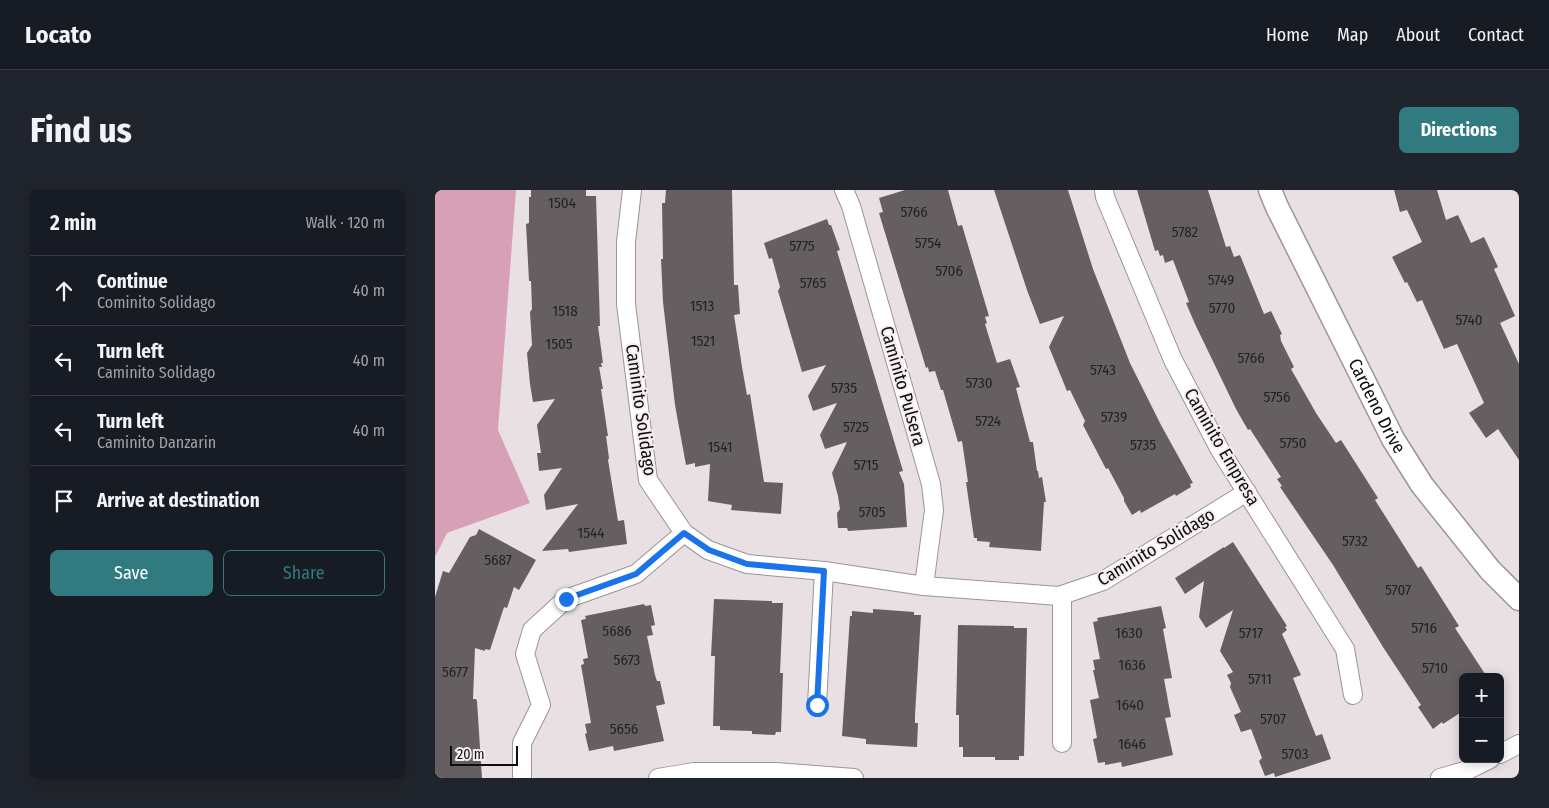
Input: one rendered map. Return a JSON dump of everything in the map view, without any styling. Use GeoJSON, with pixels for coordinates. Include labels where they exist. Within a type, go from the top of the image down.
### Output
{"type":"FeatureCollection","features":[{"type":"Feature","properties":{"kind":"street","name":"Caminito Solidago"},"geometry":{"type":"LineString","coordinates":[[633,190],[626,242],[626,304],[648,480],[684,533],[709,550],[747,564],[824,571],[924,586],[1062,595],[1103,582],[1247,492]]}},
{"type":"Feature","properties":{"kind":"street","name":"Caminito Pulsera"},"geometry":{"type":"LineString","coordinates":[[844,190],[851,206],[931,484],[934,510],[924,586]]}},
{"type":"Feature","properties":{"kind":"street","name":"Caminito Empresa"},"geometry":{"type":"LineString","coordinates":[[1104,190],[1105,197],[1173,360],[1220,450],[1345,649],[1353,695]]}},
{"type":"Feature","properties":{"kind":"street","name":"Cardeno Drive"},"geometry":{"type":"LineString","coordinates":[[1270,190],[1393,440],[1422,485],[1490,570],[1519,599]]}},
{"type":"Feature","properties":{"kind":"street"},"geometry":{"type":"LineString","coordinates":[[522,778],[522,743],[541,705],[525,654],[532,630],[566,599],[636,574],[684,533]]}},
{"type":"Feature","properties":{"kind":"street"},"geometry":{"type":"LineString","coordinates":[[817,705],[824,571]]}},
{"type":"Feature","properties":{"kind":"street"},"geometry":{"type":"LineString","coordinates":[[1062,595],[1062,743]]}},
{"type":"Feature","properties":{"kind":"street"},"geometry":{"type":"LineString","coordinates":[[1504,752],[1519,744]]}},
{"type":"Feature","properties":{"kind":"street"},"geometry":{"type":"LineString","coordinates":[[1440,778],[1468,770],[1482,763]]}},
{"type":"Feature","properties":{"kind":"street"},"geometry":{"type":"LineString","coordinates":[[658,778],[694,772],[776,772],[854,778]]}},
{"type":"Feature","properties":{"kind":"shaded area"},"geometry":{"type":"Polygon","coordinates":[[[435,190],[516,190],[498,430],[530,503],[447,533],[435,557],[435,190]]]}},
{"type":"Feature","properties":{"kind":"building"},"geometry":{"type":"Polygon","coordinates":[[[531,190],[586,190],[586,196],[596,196],[600,326],[598,326],[603,363],[601,363],[602,367],[599,367],[608,436],[606,436],[608,460],[618,521],[624,520],[627,544],[569,552],[568,549],[542,551],[578,504],[546,510],[544,495],[562,468],[539,471],[537,453],[541,453],[537,425],[555,399],[533,402],[530,384],[527,353],[532,345],[530,312],[532,309],[526,224],[529,223],[529,197],[531,197],[531,190]]]}},
{"type":"Feature","properties":{"kind":"building"},"geometry":{"type":"Polygon","coordinates":[[[666,190],[732,190],[734,285],[738,285],[740,314],[734,315],[747,395],[750,394],[764,482],[783,483],[781,514],[731,510],[732,505],[708,501],[710,464],[695,467],[695,463],[686,465],[675,405],[663,302],[661,259],[663,259],[662,203],[665,203],[666,190]]]}},
{"type":"Feature","properties":{"kind":"building"},"geometry":{"type":"Polygon","coordinates":[[[905,190],[948,190],[958,226],[962,225],[989,316],[985,317],[987,323],[985,324],[997,363],[1010,359],[1020,387],[1016,388],[1030,442],[1033,442],[1037,471],[1039,478],[1042,477],[1046,502],[1044,502],[1041,551],[989,547],[990,542],[977,541],[977,538],[974,538],[962,441],[958,442],[943,390],[941,390],[935,371],[929,372],[928,367],[926,368],[879,213],[883,212],[879,198],[905,190]]]}},
{"type":"Feature","properties":{"kind":"building"},"geometry":{"type":"Polygon","coordinates":[[[994,190],[1068,190],[1093,269],[1130,363],[1193,483],[1190,484],[1191,487],[1141,513],[1140,510],[1132,515],[1083,425],[1085,421],[1070,390],[1067,391],[1049,347],[1064,316],[1040,324],[994,190]]]}},
{"type":"Feature","properties":{"kind":"building"},"geometry":{"type":"Polygon","coordinates":[[[1137,190],[1208,190],[1226,247],[1230,246],[1234,257],[1240,255],[1264,314],[1271,311],[1282,334],[1280,335],[1281,341],[1294,367],[1291,369],[1316,413],[1336,443],[1341,440],[1378,498],[1375,500],[1418,568],[1421,566],[1459,626],[1455,628],[1484,673],[1459,673],[1459,714],[1443,724],[1442,722],[1433,729],[1418,707],[1421,705],[1333,565],[1280,487],[1282,486],[1277,479],[1281,477],[1250,429],[1248,430],[1236,409],[1195,324],[1186,303],[1189,302],[1173,260],[1165,263],[1163,255],[1160,256],[1158,250],[1155,251],[1137,190]]]}},
{"type":"Feature","properties":{"kind":"building"},"geometry":{"type":"Polygon","coordinates":[[[1394,190],[1437,190],[1446,220],[1458,215],[1471,243],[1484,237],[1498,267],[1494,269],[1515,316],[1500,323],[1519,364],[1519,460],[1498,429],[1486,438],[1469,413],[1484,403],[1457,344],[1444,349],[1422,300],[1417,302],[1392,257],[1422,242],[1407,210],[1400,212],[1394,190]]]}},
{"type":"Feature","properties":{"kind":"building"},"geometry":{"type":"Polygon","coordinates":[[[827,219],[840,250],[837,251],[903,471],[899,472],[904,484],[907,527],[848,531],[847,528],[838,528],[837,513],[840,509],[832,473],[847,442],[825,449],[820,435],[837,403],[813,411],[808,396],[826,365],[802,372],[778,291],[780,287],[772,258],[769,259],[764,243],[827,219]]]}},
{"type":"Feature","properties":{"kind":"building"},"geometry":{"type":"Polygon","coordinates":[[[479,529],[536,560],[519,590],[514,587],[507,608],[504,607],[490,650],[485,649],[485,651],[475,648],[473,699],[477,701],[482,778],[435,778],[435,597],[443,571],[449,573],[470,537],[476,535],[479,529]]]}},
{"type":"Feature","properties":{"kind":"building"},"geometry":{"type":"Polygon","coordinates":[[[1233,542],[1287,626],[1285,627],[1287,630],[1282,634],[1301,675],[1293,678],[1316,736],[1322,734],[1331,759],[1275,777],[1274,773],[1265,776],[1259,761],[1262,758],[1251,729],[1241,732],[1234,715],[1241,712],[1227,675],[1233,672],[1220,651],[1233,610],[1206,628],[1199,617],[1204,581],[1185,594],[1175,578],[1233,542]]]}},
{"type":"Feature","properties":{"kind":"building"},"geometry":{"type":"Polygon","coordinates":[[[714,599],[783,603],[780,673],[783,673],[781,732],[776,732],[775,735],[752,734],[752,731],[720,730],[720,726],[713,726],[715,656],[711,656],[714,599]]]}},
{"type":"Feature","properties":{"kind":"building"},"geometry":{"type":"Polygon","coordinates":[[[644,604],[645,606],[651,605],[655,625],[651,626],[653,635],[647,636],[655,675],[657,681],[660,681],[665,704],[656,706],[664,741],[614,751],[613,746],[589,751],[585,724],[591,723],[581,665],[584,664],[583,659],[588,658],[581,620],[586,619],[585,616],[644,604]]]}},
{"type":"Feature","properties":{"kind":"building"},"geometry":{"type":"Polygon","coordinates":[[[1161,606],[1166,628],[1163,629],[1172,678],[1164,679],[1171,717],[1165,718],[1173,755],[1122,767],[1121,762],[1105,765],[1105,762],[1098,763],[1093,739],[1097,738],[1090,700],[1099,698],[1093,670],[1095,670],[1093,660],[1100,659],[1093,622],[1098,621],[1097,618],[1161,606]]]}},
{"type":"Feature","properties":{"kind":"building"},"geometry":{"type":"Polygon","coordinates":[[[873,609],[914,612],[914,615],[921,615],[915,715],[915,723],[918,723],[917,747],[866,744],[866,739],[842,736],[850,616],[852,616],[852,611],[873,613],[873,609]]]}},
{"type":"Feature","properties":{"kind":"building"},"geometry":{"type":"Polygon","coordinates":[[[958,625],[1027,628],[1024,756],[1019,756],[1019,760],[995,760],[995,757],[963,757],[963,747],[959,747],[959,715],[956,715],[958,625]]]}},
{"type":"Feature","properties":{"kind":"route"},"geometry":{"type":"LineString","coordinates":[[566,599],[636,574],[684,533],[709,550],[747,564],[824,571],[817,705]]}}]}
